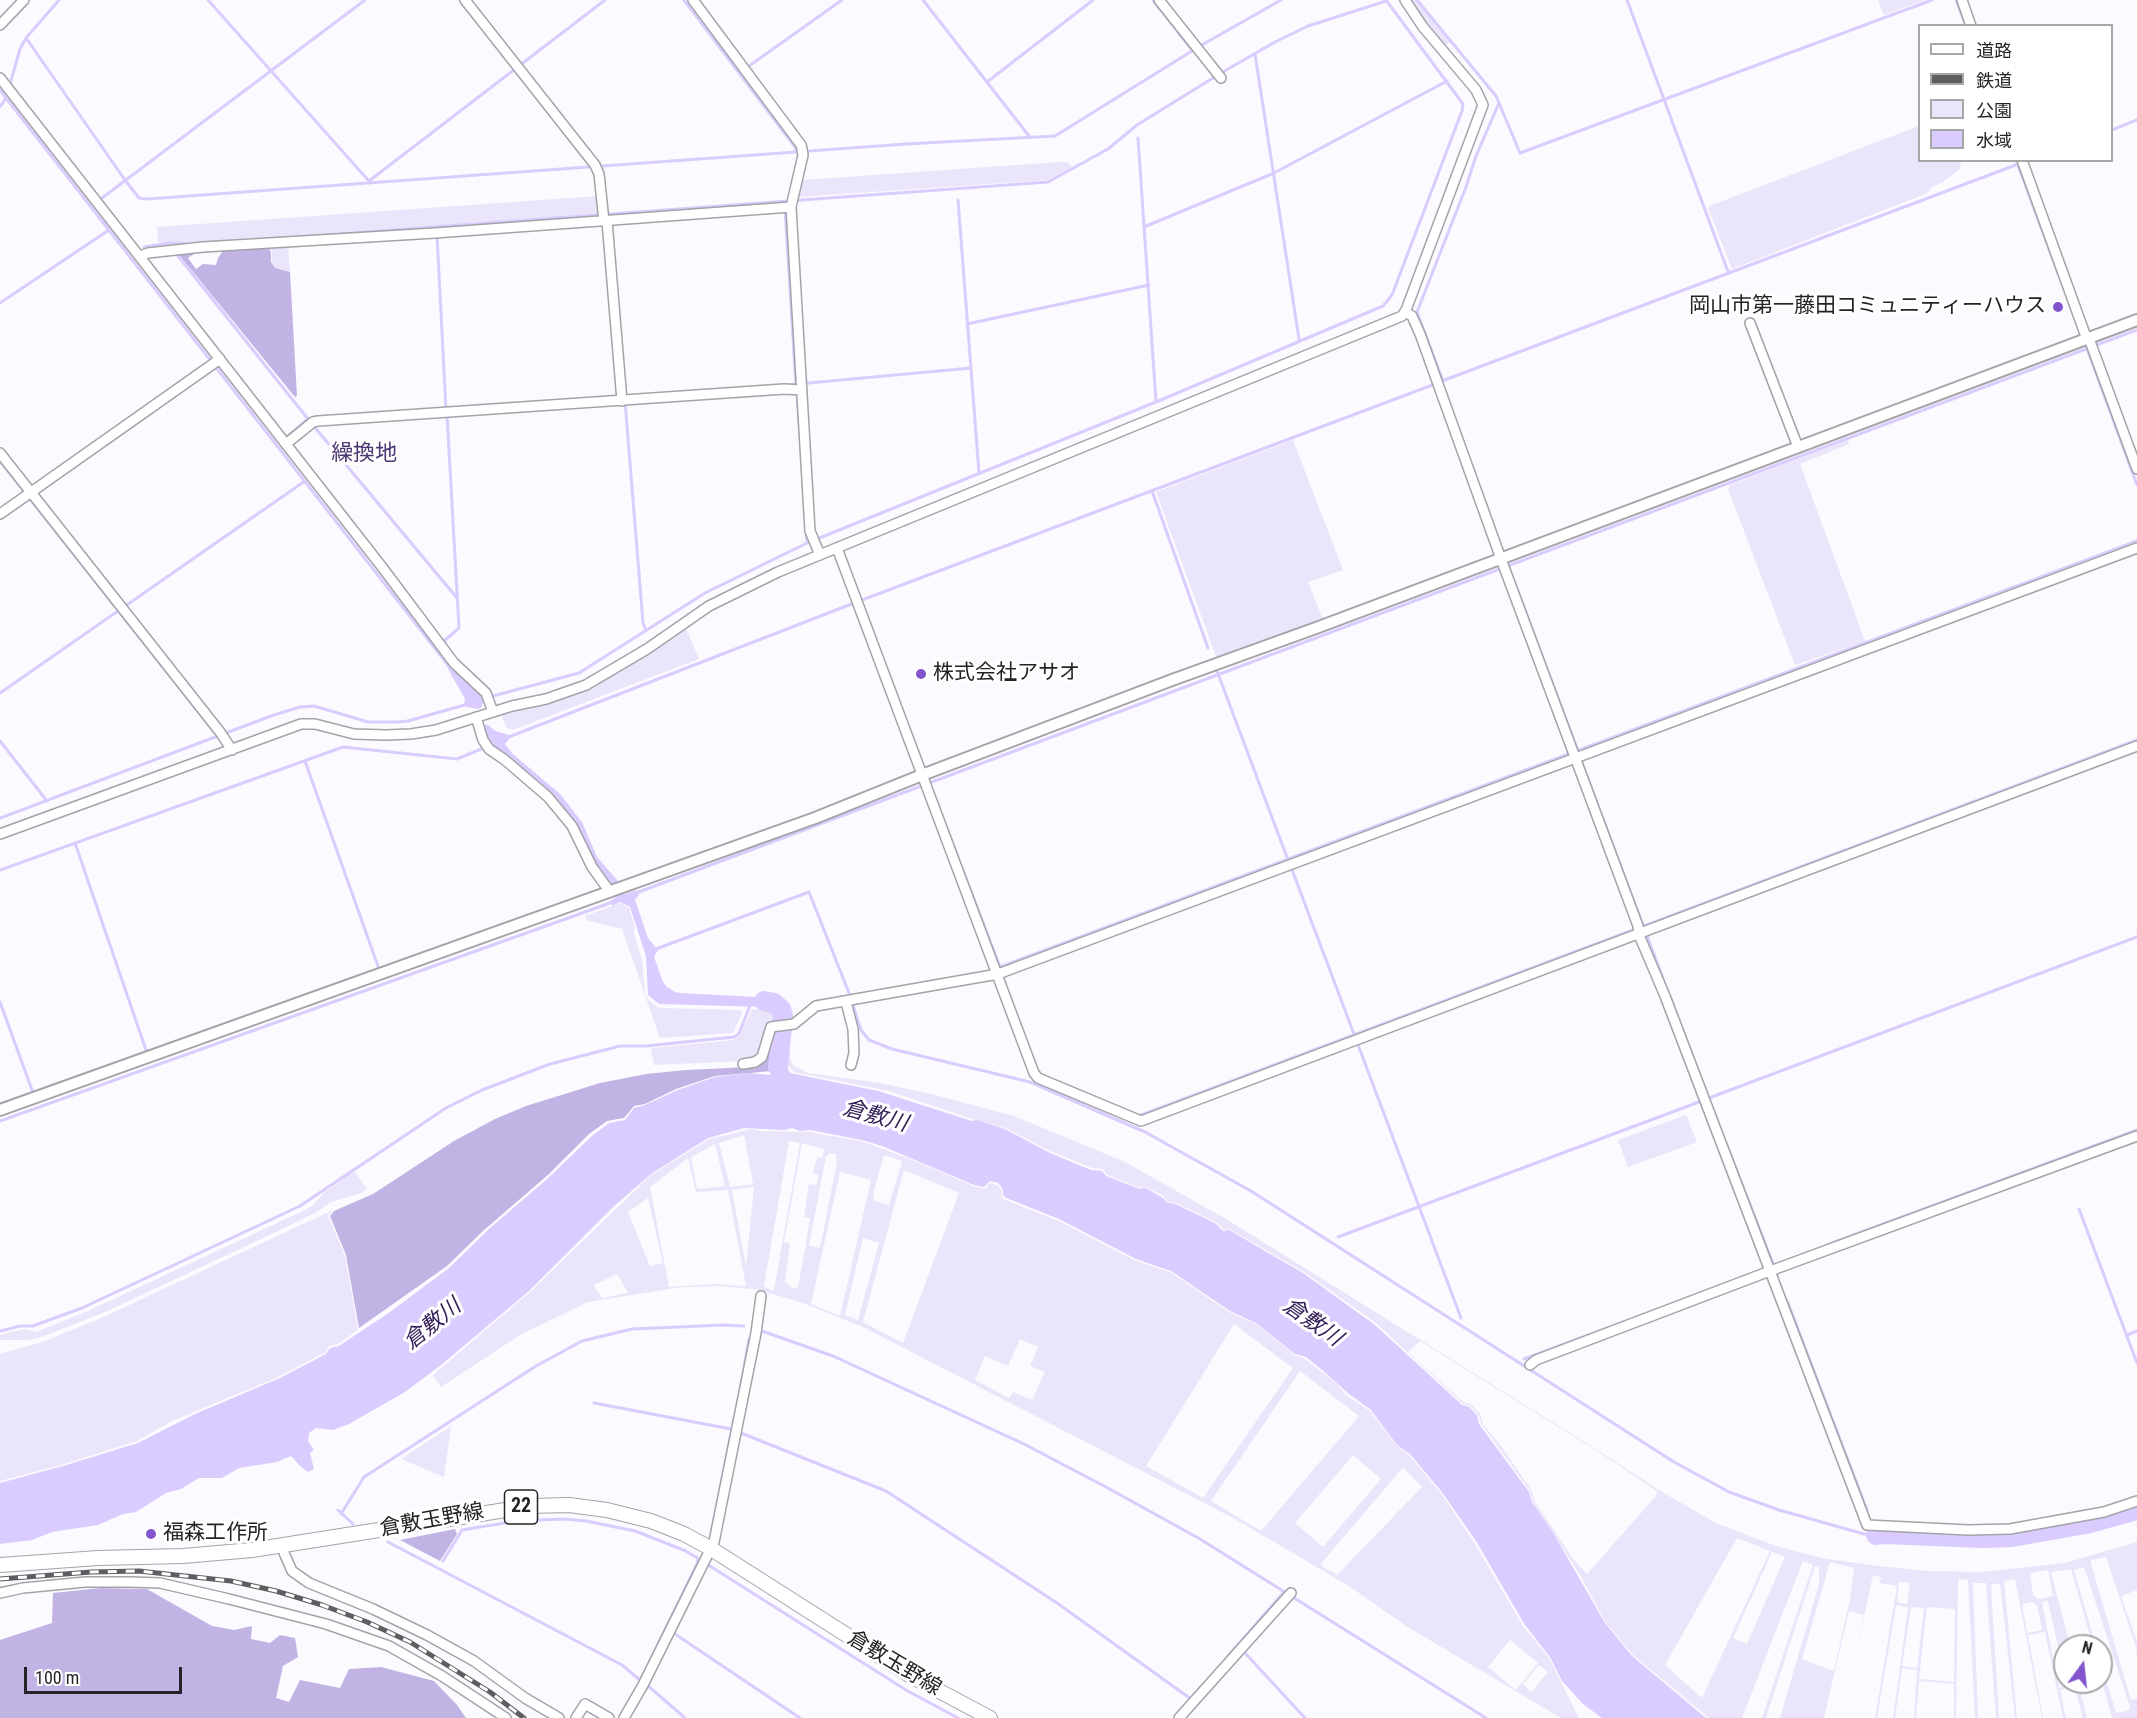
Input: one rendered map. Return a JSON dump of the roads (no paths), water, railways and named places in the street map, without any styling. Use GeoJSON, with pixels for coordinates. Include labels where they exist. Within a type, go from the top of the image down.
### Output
{"type":"FeatureCollection","features":[{"type":"Feature","properties":{"kind":"main road","name":"倉敷玉野線"},"geometry":{"type":"LineString","coordinates":[[0,1565],[98,1558],[183,1556],[281,1546],[531,1506],[569,1505],[607,1510],[651,1521],[684,1534],[706,1557],[911,1676],[990,1718]]}},
{"type":"Feature","properties":{"kind":"street"},"geometry":{"type":"LineString","coordinates":[[0,25],[24,0]]}},
{"type":"Feature","properties":{"kind":"street"},"geometry":{"type":"LineString","coordinates":[[465,0],[597,167],[623,399]]}},
{"type":"Feature","properties":{"kind":"street"},"geometry":{"type":"LineString","coordinates":[[693,0],[803,152],[789,204],[799,388],[813,541],[820,555]]}},
{"type":"Feature","properties":{"kind":"street"},"geometry":{"type":"LineString","coordinates":[[1159,0],[1219,76]]}},
{"type":"Feature","properties":{"kind":"street"},"geometry":{"type":"LineString","coordinates":[[0,834],[308,723],[354,734],[386,735],[436,730],[493,712],[546,699],[586,685],[646,649],[709,606],[778,572],[1397,318],[1405,312],[1483,105],[1476,90],[1423,27],[1405,0]]}},
{"type":"Feature","properties":{"kind":"street"},"geometry":{"type":"LineString","coordinates":[[1962,0],[1970,24]]}},
{"type":"Feature","properties":{"kind":"street"},"geometry":{"type":"LineString","coordinates":[[0,78],[140,256],[215,362],[284,442],[454,663],[488,697],[493,712]]}},
{"type":"Feature","properties":{"kind":"street"},"geometry":{"type":"LineString","coordinates":[[2023,162],[2137,469]]}},
{"type":"Feature","properties":{"kind":"street"},"geometry":{"type":"LineString","coordinates":[[140,256],[178,250],[437,233],[789,204]]}},
{"type":"Feature","properties":{"kind":"street"},"geometry":{"type":"LineString","coordinates":[[1405,312],[1412,316],[1420,334],[1638,926],[1644,932],[1665,996],[1867,1525],[1968,1530],[2010,1529],[2086,1516],[2137,1501]]}},
{"type":"Feature","properties":{"kind":"street"},"geometry":{"type":"LineString","coordinates":[[0,1110],[924,781],[1503,564],[1798,447],[2090,345],[2137,320]]}},
{"type":"Feature","properties":{"kind":"street"},"geometry":{"type":"LineString","coordinates":[[1750,323],[1798,447]]}},
{"type":"Feature","properties":{"kind":"street"},"geometry":{"type":"LineString","coordinates":[[0,514],[215,362]]}},
{"type":"Feature","properties":{"kind":"street"},"geometry":{"type":"LineString","coordinates":[[284,442],[312,423],[799,388]]}},
{"type":"Feature","properties":{"kind":"street"},"geometry":{"type":"LineString","coordinates":[[0,453],[232,750]]}},
{"type":"Feature","properties":{"kind":"street"},"geometry":{"type":"LineString","coordinates":[[837,548],[1030,1064],[1038,1078],[1141,1121],[2137,746]]}},
{"type":"Feature","properties":{"kind":"street"},"geometry":{"type":"LineString","coordinates":[[743,1064],[759,1061],[762,1058],[771,1027],[794,1024],[816,1006],[998,974],[1574,755],[2137,548]]}},
{"type":"Feature","properties":{"kind":"street"},"geometry":{"type":"LineString","coordinates":[[476,717],[487,747],[553,802],[575,831],[592,867],[616,890]]}},
{"type":"Feature","properties":{"kind":"street"},"geometry":{"type":"LineString","coordinates":[[849,1000],[854,1053],[850,1065]]}},
{"type":"Feature","properties":{"kind":"street"},"geometry":{"type":"LineString","coordinates":[[1530,1365],[1536,1360],[1770,1271],[2137,1136]]}},
{"type":"Feature","properties":{"kind":"street"},"geometry":{"type":"LineString","coordinates":[[624,1718],[714,1542],[757,1329],[761,1296]]}},
{"type":"Feature","properties":{"kind":"street"},"geometry":{"type":"LineString","coordinates":[[281,1546],[292,1571],[309,1583],[373,1609],[427,1635],[474,1661],[525,1698],[559,1718]]}},
{"type":"Feature","properties":{"kind":"street"},"geometry":{"type":"LineString","coordinates":[[0,1593],[23,1588],[85,1582],[130,1582],[160,1583],[229,1599],[326,1624],[389,1646],[415,1659],[506,1718]]}},
{"type":"Feature","properties":{"kind":"street"},"geometry":{"type":"LineString","coordinates":[[1179,1718],[1288,1595]]}},
{"type":"Feature","properties":{"kind":"street"},"geometry":{"type":"LineString","coordinates":[[576,1718],[585,1704],[609,1718]]}},
{"type":"Feature","properties":{"kind":"water"},"geometry":{"type":"Polygon","coordinates":[[[450,666],[481,695],[484,700],[481,708],[466,707],[465,699],[448,669],[450,666]]]}},
{"type":"Feature","properties":{"kind":"water"},"geometry":{"type":"Polygon","coordinates":[[[487,724],[495,731],[509,735],[510,738],[505,744],[513,754],[560,794],[582,822],[597,857],[618,881],[624,894],[637,890],[639,895],[635,900],[648,938],[658,950],[654,957],[666,986],[680,993],[775,998],[785,1006],[786,1015],[781,1016],[773,1009],[765,1007],[659,1004],[648,995],[646,956],[630,907],[620,902],[612,906],[610,901],[616,897],[611,884],[593,862],[576,825],[505,755],[490,744],[484,726],[487,724]]]}},
{"type":"Feature","properties":{"kind":"water","name":"倉敷川"},"geometry":{"type":"Polygon","coordinates":[[[778,1043],[784,1043],[786,1065],[790,1073],[878,1091],[1005,1129],[1050,1153],[1091,1170],[1102,1171],[1106,1176],[1140,1189],[1144,1187],[1168,1203],[1173,1203],[1215,1223],[1223,1231],[1229,1230],[1303,1273],[1375,1325],[1462,1405],[1469,1407],[1477,1415],[1479,1424],[1529,1492],[1532,1502],[1552,1531],[1605,1623],[1632,1656],[1706,1718],[1602,1718],[1583,1704],[1562,1681],[1550,1657],[1525,1625],[1476,1541],[1441,1491],[1410,1454],[1397,1445],[1371,1410],[1306,1357],[1295,1354],[1256,1323],[1230,1311],[1171,1271],[1136,1259],[1059,1219],[1004,1197],[998,1183],[990,1181],[984,1187],[974,1185],[882,1146],[862,1140],[792,1128],[784,1130],[744,1128],[708,1138],[651,1174],[612,1208],[529,1291],[441,1365],[405,1392],[349,1424],[333,1430],[316,1428],[309,1433],[308,1441],[314,1450],[310,1453],[314,1469],[308,1472],[291,1456],[277,1462],[239,1468],[222,1478],[199,1478],[181,1489],[166,1493],[136,1512],[123,1514],[98,1525],[52,1532],[32,1540],[0,1544],[0,1483],[138,1443],[195,1414],[280,1378],[326,1354],[330,1348],[339,1346],[390,1312],[449,1268],[490,1228],[609,1123],[625,1120],[634,1108],[715,1077],[750,1073],[769,1075],[773,1073],[775,1046],[778,1043]]]}},
{"type":"Feature","properties":{"kind":"waterway"},"geometry":{"type":"LineString","coordinates":[[10,84],[20,49],[26,38],[59,0]]}},
{"type":"Feature","properties":{"kind":"waterway"},"geometry":{"type":"LineString","coordinates":[[208,0],[368,180]]}},
{"type":"Feature","properties":{"kind":"waterway"},"geometry":{"type":"LineString","coordinates":[[98,201],[365,0]]}},
{"type":"Feature","properties":{"kind":"waterway"},"geometry":{"type":"LineString","coordinates":[[369,183],[605,0]]}},
{"type":"Feature","properties":{"kind":"waterway"},"geometry":{"type":"LineString","coordinates":[[684,0],[797,152]]}},
{"type":"Feature","properties":{"kind":"waterway"},"geometry":{"type":"LineString","coordinates":[[749,66],[842,0]]}},
{"type":"Feature","properties":{"kind":"waterway"},"geometry":{"type":"LineString","coordinates":[[923,0],[1029,136]]}},
{"type":"Feature","properties":{"kind":"waterway"},"geometry":{"type":"LineString","coordinates":[[987,82],[1093,0]]}},
{"type":"Feature","properties":{"kind":"waterway"},"geometry":{"type":"LineString","coordinates":[[1153,0],[1192,50]]}},
{"type":"Feature","properties":{"kind":"waterway"},"geometry":{"type":"LineString","coordinates":[[26,38],[125,180],[139,198],[147,199],[906,144],[1055,136],[1200,46],[1281,0]]}},
{"type":"Feature","properties":{"kind":"waterway"},"geometry":{"type":"LineString","coordinates":[[489,697],[579,673],[705,593],[807,543],[1156,402],[1383,306],[1392,295],[1463,104],[1386,0]]}},
{"type":"Feature","properties":{"kind":"waterway"},"geometry":{"type":"LineString","coordinates":[[1417,0],[1496,96],[1499,103],[1476,156],[1417,312],[1443,381]]}},
{"type":"Feature","properties":{"kind":"waterway"},"geometry":{"type":"LineString","coordinates":[[1627,0],[1730,273]]}},
{"type":"Feature","properties":{"kind":"waterway"},"geometry":{"type":"LineString","coordinates":[[1499,103],[1520,153],[1932,0]]}},
{"type":"Feature","properties":{"kind":"waterway"},"geometry":{"type":"LineString","coordinates":[[1956,0],[1965,24]]}},
{"type":"Feature","properties":{"kind":"waterway"},"geometry":{"type":"LineString","coordinates":[[268,239],[1048,182],[1108,149],[1137,125],[1275,42],[1308,26],[1386,1]]}},
{"type":"Feature","properties":{"kind":"waterway"},"geometry":{"type":"LineString","coordinates":[[1255,54],[1299,339]]}},
{"type":"Feature","properties":{"kind":"waterway"},"geometry":{"type":"LineString","coordinates":[[1144,227],[1274,173],[1447,81]]}},
{"type":"Feature","properties":{"kind":"waterway"},"geometry":{"type":"LineString","coordinates":[[0,90],[6,98],[0,107]]}},
{"type":"Feature","properties":{"kind":"waterway"},"geometry":{"type":"LineString","coordinates":[[6,98],[451,669]]}},
{"type":"Feature","properties":{"kind":"waterway"},"geometry":{"type":"LineString","coordinates":[[2113,130],[2137,120]]}},
{"type":"Feature","properties":{"kind":"waterway"},"geometry":{"type":"LineString","coordinates":[[1138,138],[1156,402]]}},
{"type":"Feature","properties":{"kind":"waterway"},"geometry":{"type":"LineString","coordinates":[[2017,162],[2059,276]]}},
{"type":"Feature","properties":{"kind":"waterway"},"geometry":{"type":"LineString","coordinates":[[1442,381],[2024,162]]}},
{"type":"Feature","properties":{"kind":"waterway"},"geometry":{"type":"LineString","coordinates":[[958,200],[979,473]]}},
{"type":"Feature","properties":{"kind":"waterway"},"geometry":{"type":"LineString","coordinates":[[785,209],[796,385]]}},
{"type":"Feature","properties":{"kind":"waterway"},"geometry":{"type":"LineString","coordinates":[[0,303],[109,230]]}},
{"type":"Feature","properties":{"kind":"waterway"},"geometry":{"type":"LineString","coordinates":[[437,235],[446,410]]}},
{"type":"Feature","properties":{"kind":"waterway"},"geometry":{"type":"LineString","coordinates":[[144,247],[169,243],[186,244]]}},
{"type":"Feature","properties":{"kind":"waterway"},"geometry":{"type":"LineString","coordinates":[[177,252],[308,419]]}},
{"type":"Feature","properties":{"kind":"waterway"},"geometry":{"type":"LineString","coordinates":[[967,324],[1149,285]]}},
{"type":"Feature","properties":{"kind":"waterway"},"geometry":{"type":"LineString","coordinates":[[636,893],[2137,330]]}},
{"type":"Feature","properties":{"kind":"waterway"},"geometry":{"type":"LineString","coordinates":[[2086,346],[2137,485]]}},
{"type":"Feature","properties":{"kind":"waterway"},"geometry":{"type":"LineString","coordinates":[[107,444],[216,367]]}},
{"type":"Feature","properties":{"kind":"waterway"},"geometry":{"type":"LineString","coordinates":[[787,385],[971,368]]}},
{"type":"Feature","properties":{"kind":"waterway"},"geometry":{"type":"LineString","coordinates":[[506,738],[854,603],[1435,384]]}},
{"type":"Feature","properties":{"kind":"waterway"},"geometry":{"type":"LineString","coordinates":[[797,392],[807,543]]}},
{"type":"Feature","properties":{"kind":"waterway"},"geometry":{"type":"LineString","coordinates":[[625,401],[643,623],[646,630]]}},
{"type":"Feature","properties":{"kind":"waterway"},"geometry":{"type":"LineString","coordinates":[[443,642],[459,628],[447,415]]}},
{"type":"Feature","properties":{"kind":"waterway"},"geometry":{"type":"LineString","coordinates":[[288,436],[308,419],[314,418]]}},
{"type":"Feature","properties":{"kind":"waterway"},"geometry":{"type":"LineString","coordinates":[[312,424],[457,598]]}},
{"type":"Feature","properties":{"kind":"waterway"},"geometry":{"type":"LineString","coordinates":[[0,461],[218,737]]}},
{"type":"Feature","properties":{"kind":"waterway"},"geometry":{"type":"LineString","coordinates":[[0,693],[305,481]]}},
{"type":"Feature","properties":{"kind":"waterway"},"geometry":{"type":"LineString","coordinates":[[1152,491],[1208,648]]}},
{"type":"Feature","properties":{"kind":"waterway"},"geometry":{"type":"LineString","coordinates":[[934,795],[1000,967],[2137,541]]}},
{"type":"Feature","properties":{"kind":"waterway"},"geometry":{"type":"LineString","coordinates":[[1508,565],[1578,751]]}},
{"type":"Feature","properties":{"kind":"waterway"},"geometry":{"type":"LineString","coordinates":[[1217,671],[1288,860]]}},
{"type":"Feature","properties":{"kind":"waterway"},"geometry":{"type":"LineString","coordinates":[[0,818],[300,707],[314,706],[368,722],[397,722],[468,704]]}},
{"type":"Feature","properties":{"kind":"waterway"},"geometry":{"type":"LineString","coordinates":[[1644,926],[2137,740]]}},
{"type":"Feature","properties":{"kind":"waterway"},"geometry":{"type":"LineString","coordinates":[[0,741],[47,801]]}},
{"type":"Feature","properties":{"kind":"waterway"},"geometry":{"type":"LineString","coordinates":[[0,870],[343,747],[457,759],[486,747]]}},
{"type":"Feature","properties":{"kind":"waterway"},"geometry":{"type":"LineString","coordinates":[[1581,760],[1709,1101]]}},
{"type":"Feature","properties":{"kind":"waterway"},"geometry":{"type":"LineString","coordinates":[[305,761],[379,969]]}},
{"type":"Feature","properties":{"kind":"waterway"},"geometry":{"type":"LineString","coordinates":[[75,843],[146,1050]]}},
{"type":"Feature","properties":{"kind":"waterway"},"geometry":{"type":"LineString","coordinates":[[1291,867],[1461,1318]]}},
{"type":"Feature","properties":{"kind":"waterway"},"geometry":{"type":"LineString","coordinates":[[656,949],[809,892],[849,993],[861,1030],[869,1040],[892,1049],[1030,1082],[1145,1132],[1251,1191],[1674,1462],[1729,1492],[1779,1510],[1864,1534],[1876,1535]]}},
{"type":"Feature","properties":{"kind":"waterway"},"geometry":{"type":"LineString","coordinates":[[0,1121],[613,902]]}},
{"type":"Feature","properties":{"kind":"waterway"},"geometry":{"type":"LineString","coordinates":[[1141,1115],[1633,930]]}},
{"type":"Feature","properties":{"kind":"waterway"},"geometry":{"type":"LineString","coordinates":[[1709,1098],[2137,937]]}},
{"type":"Feature","properties":{"kind":"waterway"},"geometry":{"type":"LineString","coordinates":[[764,1001],[774,1003],[781,1009],[783,1016],[778,1067]]}},
{"type":"Feature","properties":{"kind":"waterway"},"geometry":{"type":"LineString","coordinates":[[0,1002],[32,1090]]}},
{"type":"Feature","properties":{"kind":"waterway"},"geometry":{"type":"LineString","coordinates":[[0,1331],[20,1326],[33,1326],[82,1308],[300,1206],[446,1108],[482,1090],[550,1064],[620,1046],[646,1046],[734,1037],[739,1034],[751,1003]]}},
{"type":"Feature","properties":{"kind":"waterway"},"geometry":{"type":"LineString","coordinates":[[1338,1237],[1699,1102]]}},
{"type":"Feature","properties":{"kind":"waterway"},"geometry":{"type":"LineString","coordinates":[[1832,1243],[2137,1130]]}},
{"type":"Feature","properties":{"kind":"waterway"},"geometry":{"type":"LineString","coordinates":[[1726,1143],[1774,1266]]}},
{"type":"Feature","properties":{"kind":"waterway"},"geometry":{"type":"LineString","coordinates":[[2079,1209],[2137,1363]]}},
{"type":"Feature","properties":{"kind":"waterway"},"geometry":{"type":"LineString","coordinates":[[1788,1303],[1867,1510]]}},
{"type":"Feature","properties":{"kind":"waterway"},"geometry":{"type":"LineString","coordinates":[[1524,1359],[1656,1310]]}},
{"type":"Feature","properties":{"kind":"waterway"},"geometry":{"type":"LineString","coordinates":[[341,1514],[364,1477],[536,1366],[582,1341],[632,1329],[744,1326]]}},
{"type":"Feature","properties":{"kind":"waterway"},"geometry":{"type":"LineString","coordinates":[[759,1330],[833,1356],[1024,1444],[1106,1487],[1200,1539],[1486,1718]]}},
{"type":"Feature","properties":{"kind":"waterway"},"geometry":{"type":"LineString","coordinates":[[2127,1335],[2137,1331]]}},
{"type":"Feature","properties":{"kind":"waterway"},"geometry":{"type":"LineString","coordinates":[[736,1412],[749,1339]]}},
{"type":"Feature","properties":{"kind":"waterway"},"geometry":{"type":"LineString","coordinates":[[594,1403],[731,1429],[886,1491],[1057,1603],[1191,1699]]}},
{"type":"Feature","properties":{"kind":"waterway"},"geometry":{"type":"LineString","coordinates":[[711,1534],[734,1418]]}},
{"type":"Feature","properties":{"kind":"waterway"},"geometry":{"type":"LineString","coordinates":[[338,1510],[353,1524]]}},
{"type":"Feature","properties":{"kind":"waterway"},"geometry":{"type":"LineString","coordinates":[[1876,1535],[2012,1537],[2086,1524],[2137,1510]]}},
{"type":"Feature","properties":{"kind":"waterway"},"geometry":{"type":"LineString","coordinates":[[443,1561],[462,1530],[517,1521],[564,1519],[635,1531],[686,1551],[906,1690],[958,1718]]}},
{"type":"Feature","properties":{"kind":"waterway"},"geometry":{"type":"LineString","coordinates":[[388,1542],[622,1665],[641,1681]]}},
{"type":"Feature","properties":{"kind":"waterway"},"geometry":{"type":"LineString","coordinates":[[642,1677],[698,1562],[697,1557]]}},
{"type":"Feature","properties":{"kind":"waterway"},"geometry":{"type":"LineString","coordinates":[[1228,1656],[1284,1592]]}},
{"type":"Feature","properties":{"kind":"waterway"},"geometry":{"type":"LineString","coordinates":[[666,1628],[800,1718]]}},
{"type":"Feature","properties":{"kind":"waterway"},"geometry":{"type":"LineString","coordinates":[[1246,1654],[1305,1718]]}},
{"type":"Feature","properties":{"kind":"waterway"},"geometry":{"type":"LineString","coordinates":[[647,1685],[685,1718]]}},
{"type":"Feature","properties":{"kind":"railway"},"geometry":{"type":"LineString","coordinates":[[0,1579],[139,1571],[231,1581],[276,1591],[367,1622],[410,1642],[490,1692],[524,1718]]}},
{"type":"Feature","properties":{"kind":"place","name":"岡山市第一藤田コミュニティーハウス"},"geometry":{"type":"Point","coordinates":[2058,307]}},
{"type":"Feature","properties":{"kind":"place","name":"株式会社アサオ"},"geometry":{"type":"Point","coordinates":[921,674]}},
{"type":"Feature","properties":{"kind":"place","name":"福森工作所"},"geometry":{"type":"Point","coordinates":[151,1534]}},
{"type":"Feature","properties":{"kind":"district","name":"繰換地"},"geometry":{"type":"Point","coordinates":[364,454]}}]}
